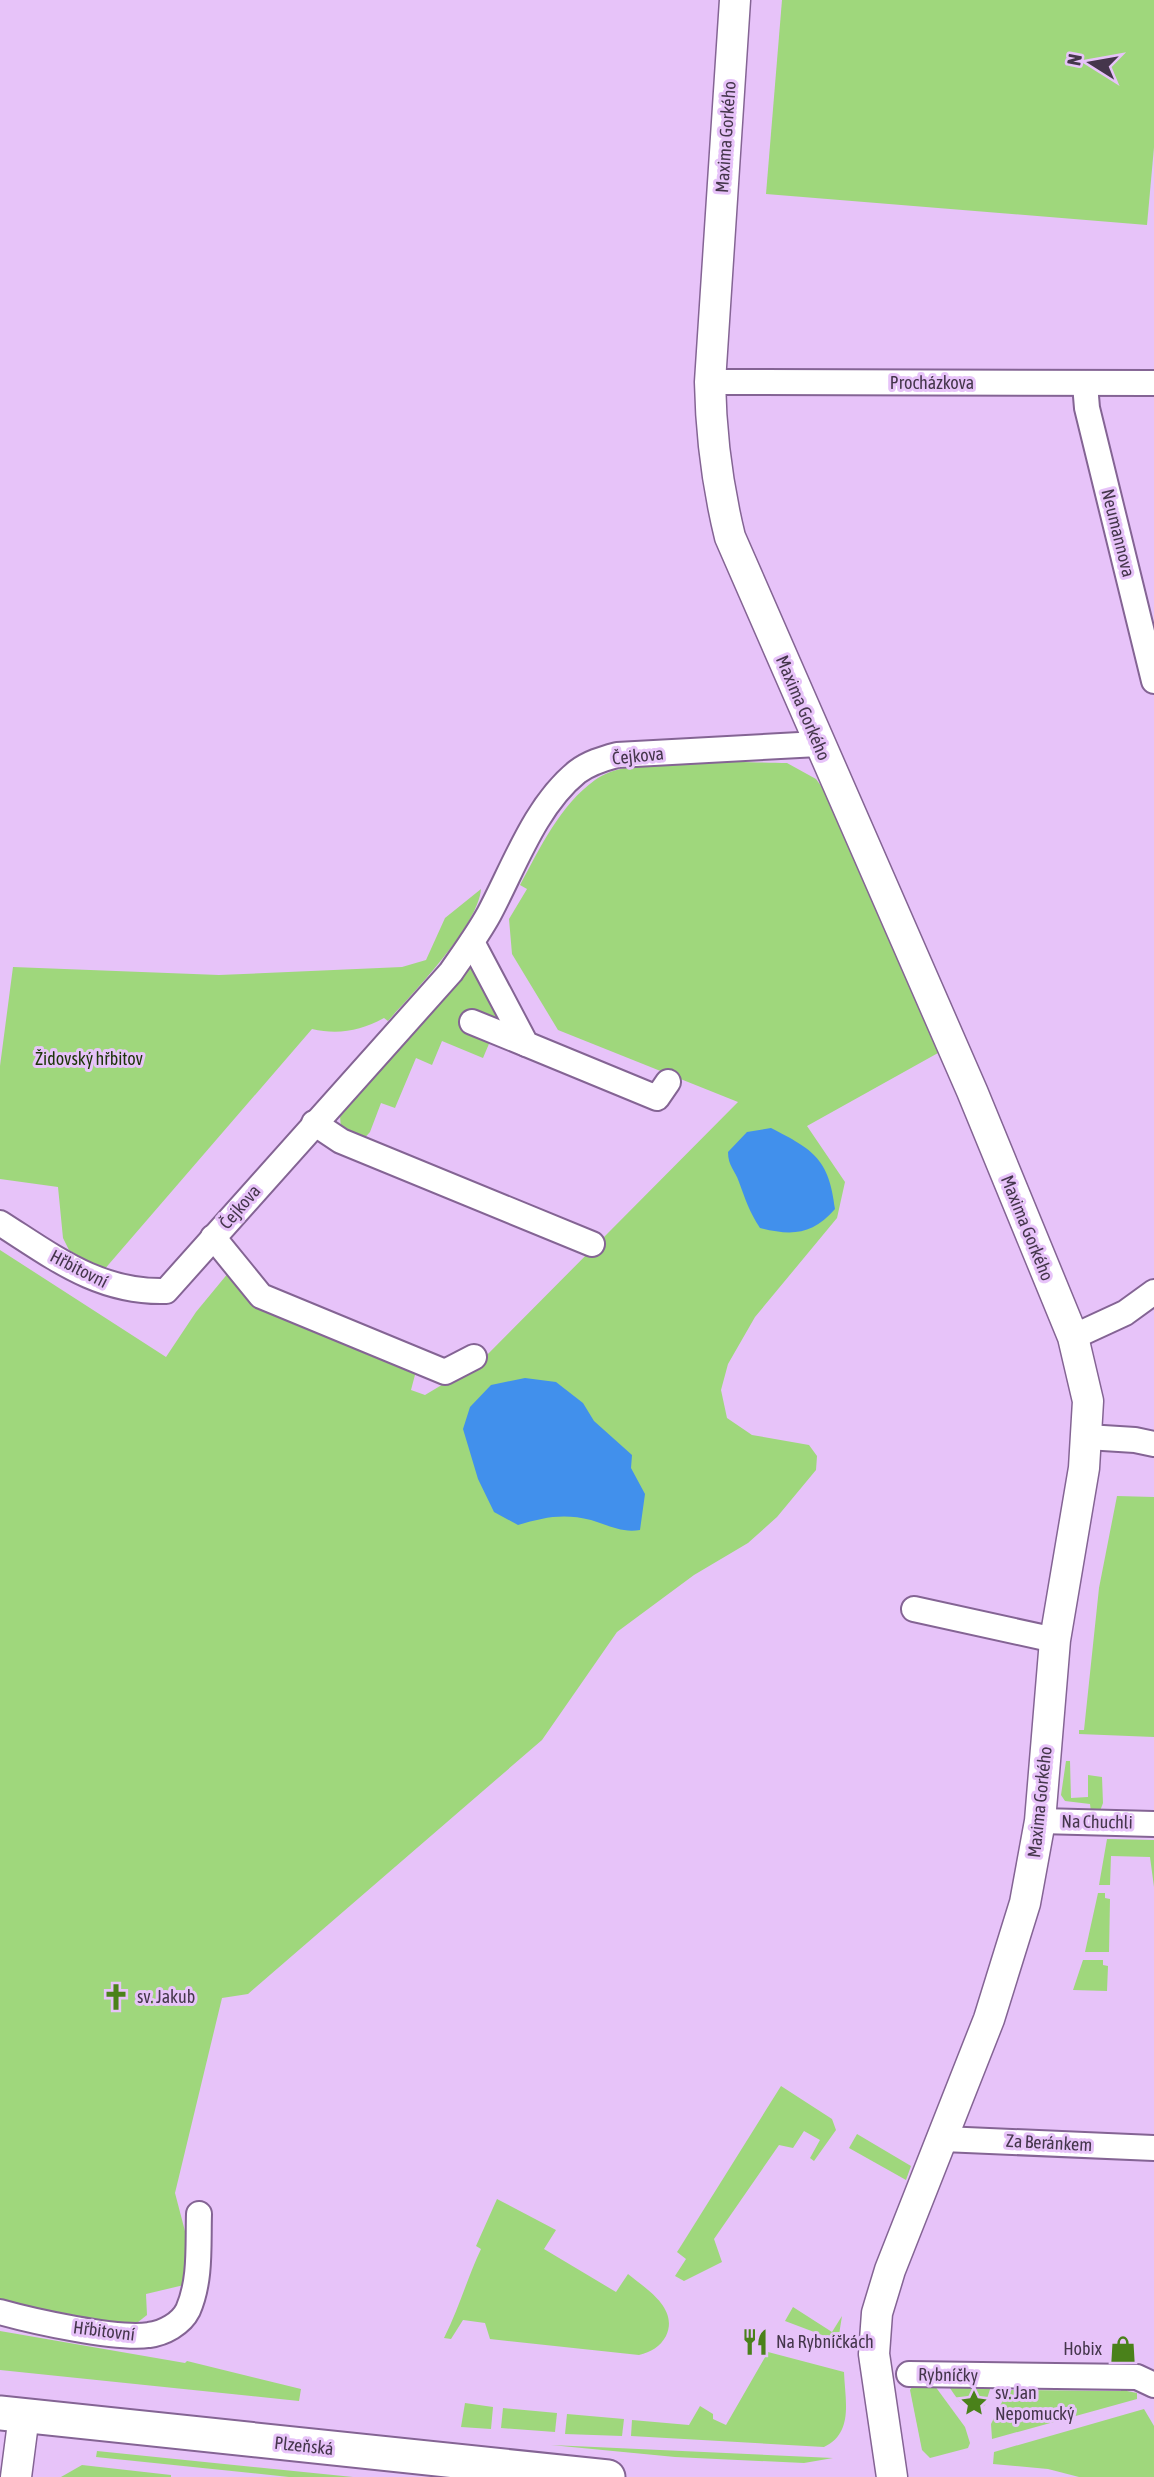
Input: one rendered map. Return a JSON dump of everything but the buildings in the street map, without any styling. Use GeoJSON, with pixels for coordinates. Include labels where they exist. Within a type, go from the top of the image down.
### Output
{"type":"FeatureCollection","features":[{"type":"Feature","properties":{"kind":"main road","name":"Plzeňská"},"geometry":{"type":"LineString","coordinates":[[12,2414],[608,2477]]}},
{"type":"Feature","properties":{"kind":"street","name":"Maxima Gorkého"},"geometry":{"type":"LineString","coordinates":[[735,0],[710,382],[711,437],[716,480],[730,537],[818,744],[972,1091],[1073,1337],[1088,1401],[1087,1437],[1055,1640],[1040,1821],[1030,1883],[1014,1947],[943,2138],[890,2270],[875,2328],[874,2354],[892,2477]]}},
{"type":"Feature","properties":{"kind":"street","name":"Procházkova"},"geometry":{"type":"LineString","coordinates":[[710,382],[1154,383]]}},
{"type":"Feature","properties":{"kind":"street","name":"Neumannova"},"geometry":{"type":"LineString","coordinates":[[1085,384],[1087,408],[1153,670]]}},
{"type":"Feature","properties":{"kind":"street","name":"Čejkova"},"geometry":{"type":"LineString","coordinates":[[166,1291],[450,972],[472,942],[544,812],[562,786],[594,762],[617,755],[818,744]]}},
{"type":"Feature","properties":{"kind":"street"},"geometry":{"type":"LineString","coordinates":[[472,942],[526,1044]]}},
{"type":"Feature","properties":{"kind":"street"},"geometry":{"type":"LineString","coordinates":[[472,1022],[657,1098],[668,1082]]}},
{"type":"Feature","properties":{"kind":"street"},"geometry":{"type":"LineString","coordinates":[[314,1124],[341,1141],[592,1244]]}},
{"type":"Feature","properties":{"kind":"street","name":"Hřbitovní"},"geometry":{"type":"LineString","coordinates":[[0,1223],[100,1282],[137,1292],[166,1291]]}},
{"type":"Feature","properties":{"kind":"street"},"geometry":{"type":"LineString","coordinates":[[214,1237],[261,1296],[444,1372],[474,1357]]}},
{"type":"Feature","properties":{"kind":"street"},"geometry":{"type":"LineString","coordinates":[[1073,1337],[1125,1313],[1154,1293]]}},
{"type":"Feature","properties":{"kind":"street"},"geometry":{"type":"LineString","coordinates":[[1087,1437],[1154,1444]]}},
{"type":"Feature","properties":{"kind":"street"},"geometry":{"type":"LineString","coordinates":[[914,1609],[1055,1640]]}},
{"type":"Feature","properties":{"kind":"street","name":"Na Chuchli"},"geometry":{"type":"LineString","coordinates":[[1040,1821],[1154,1824]]}},
{"type":"Feature","properties":{"kind":"street","name":"Za Beránkem"},"geometry":{"type":"LineString","coordinates":[[943,2138],[1154,2148]]}},
{"type":"Feature","properties":{"kind":"street","name":"Hřbitovní"},"geometry":{"type":"LineString","coordinates":[[0,2312],[24,2319],[126,2334],[146,2336],[166,2330],[187,2312],[198,2277],[199,2214]]}},
{"type":"Feature","properties":{"kind":"street","name":"Rybníčky"},"geometry":{"type":"LineString","coordinates":[[909,2374],[1137,2377],[1154,2385]]}},
{"type":"Feature","properties":{"kind":"street"},"geometry":{"type":"LineString","coordinates":[[12,2414],[16,2477]]}},
{"type":"Feature","properties":{"kind":"green space"},"geometry":{"type":"Polygon","coordinates":[[[782,0],[1154,0],[1154,147],[1147,225],[766,194],[782,0]]]}},
{"type":"Feature","properties":{"kind":"green space"},"geometry":{"type":"Polygon","coordinates":[[[687,761],[787,763],[816,779],[829,797],[938,1053],[807,1126],[845,1182],[837,1218],[755,1317],[728,1364],[721,1390],[727,1418],[752,1435],[809,1445],[817,1456],[816,1470],[777,1517],[748,1543],[694,1575],[617,1632],[542,1740],[248,1994],[222,1998],[175,2193],[186,2235],[184,2285],[146,2294],[147,2315],[133,2326],[0,2301],[0,1250],[166,1357],[196,1312],[229,1272],[416,1371],[411,1390],[425,1395],[480,1362],[738,1102],[558,1030],[512,954],[509,919],[527,889],[520,885],[561,814],[595,780],[612,772],[634,766],[687,761]]]}},
{"type":"Feature","properties":{"kind":"green space","name":"Židovský hřbitov"},"geometry":{"type":"Polygon","coordinates":[[[481,889],[469,921],[457,940],[388,1021],[384,1018],[358,1029],[340,1032],[312,1029],[103,1271],[69,1250],[63,1238],[58,1187],[0,1179],[0,1066],[13,967],[219,975],[402,967],[426,960],[445,918],[481,889]]]}},
{"type":"Feature","properties":{"kind":"green space"},"geometry":{"type":"Polygon","coordinates":[[[469,966],[474,967],[505,1023],[467,1012],[461,1027],[491,1039],[483,1058],[442,1041],[432,1065],[416,1058],[395,1108],[381,1103],[370,1132],[360,1143],[341,1129],[340,1116],[469,966]]]}},
{"type":"Feature","properties":{"kind":"green space"},"geometry":{"type":"Polygon","coordinates":[[[1117,1496],[1154,1497],[1154,1737],[1079,1734],[1079,1730],[1084,1730],[1099,1588],[1117,1496]]]}},
{"type":"Feature","properties":{"kind":"green space"},"geometry":{"type":"Polygon","coordinates":[[[1066,1761],[1070,1761],[1071,1798],[1088,1797],[1088,1775],[1102,1777],[1103,1803],[1100,1811],[1091,1812],[1090,1804],[1065,1801],[1061,1795],[1066,1761]]]}},
{"type":"Feature","properties":{"kind":"green space"},"geometry":{"type":"Polygon","coordinates":[[[1107,1839],[1154,1840],[1154,1887],[1150,1857],[1111,1856],[1110,1885],[1099,1885],[1107,1839]]]}},
{"type":"Feature","properties":{"kind":"green space"},"geometry":{"type":"Polygon","coordinates":[[[1098,1893],[1105,1893],[1105,1898],[1110,1899],[1109,1952],[1085,1952],[1098,1893]]]}},
{"type":"Feature","properties":{"kind":"green space"},"geometry":{"type":"Polygon","coordinates":[[[1083,1960],[1103,1960],[1103,1965],[1108,1966],[1107,1991],[1073,1990],[1083,1960]]]}},
{"type":"Feature","properties":{"kind":"green space"},"geometry":{"type":"Polygon","coordinates":[[[781,2086],[832,2119],[836,2130],[814,2161],[810,2158],[820,2140],[804,2131],[793,2148],[779,2145],[714,2239],[722,2262],[684,2281],[675,2276],[686,2259],[677,2252],[781,2086]]]}},
{"type":"Feature","properties":{"kind":"green space"},"geometry":{"type":"Polygon","coordinates":[[[857,2134],[911,2166],[906,2180],[849,2148],[857,2134]]]}},
{"type":"Feature","properties":{"kind":"green space"},"geometry":{"type":"Polygon","coordinates":[[[497,2199],[556,2230],[544,2249],[616,2292],[628,2274],[659,2300],[668,2317],[669,2326],[661,2343],[651,2351],[639,2355],[490,2339],[485,2323],[463,2320],[451,2339],[444,2338],[481,2249],[476,2246],[497,2199]]]}},
{"type":"Feature","properties":{"kind":"green space"},"geometry":{"type":"Polygon","coordinates":[[[793,2307],[832,2332],[842,2316],[838,2341],[785,2321],[793,2307]]]}},
{"type":"Feature","properties":{"kind":"green space"},"geometry":{"type":"Polygon","coordinates":[[[0,2331],[185,2363],[187,2361],[301,2389],[299,2401],[0,2370],[0,2331]]]}},
{"type":"Feature","properties":{"kind":"green space"},"geometry":{"type":"Polygon","coordinates":[[[768,2352],[844,2372],[846,2415],[834,2441],[824,2447],[631,2436],[632,2420],[689,2425],[700,2406],[713,2414],[713,2419],[726,2425],[768,2352]]]}},
{"type":"Feature","properties":{"kind":"green space"},"geometry":{"type":"Polygon","coordinates":[[[932,2382],[965,2427],[970,2443],[968,2448],[930,2458],[922,2450],[910,2390],[914,2384],[932,2382]]]}},
{"type":"Feature","properties":{"kind":"green space"},"geometry":{"type":"Polygon","coordinates":[[[992,2383],[985,2405],[976,2411],[963,2405],[948,2385],[992,2383]]]}},
{"type":"Feature","properties":{"kind":"green space"},"geometry":{"type":"Polygon","coordinates":[[[1122,2385],[1127,2385],[1127,2391],[1137,2393],[1137,2399],[992,2439],[991,2424],[1008,2390],[1121,2391],[1122,2385]]]}},
{"type":"Feature","properties":{"kind":"green space"},"geometry":{"type":"Polygon","coordinates":[[[465,2403],[493,2407],[491,2429],[461,2427],[465,2403]]]}},
{"type":"Feature","properties":{"kind":"green space"},"geometry":{"type":"Polygon","coordinates":[[[503,2408],[557,2413],[555,2432],[501,2428],[503,2408]]]}},
{"type":"Feature","properties":{"kind":"green space"},"geometry":{"type":"Polygon","coordinates":[[[1144,2409],[1154,2426],[1154,2477],[1079,2477],[1048,2469],[993,2464],[994,2452],[1144,2409]]]}},
{"type":"Feature","properties":{"kind":"green space"},"geometry":{"type":"Polygon","coordinates":[[[567,2414],[624,2419],[622,2436],[565,2434],[567,2414]]]}},
{"type":"Feature","properties":{"kind":"green space"},"geometry":{"type":"Polygon","coordinates":[[[551,2445],[833,2458],[804,2463],[675,2457],[551,2445]]]}},
{"type":"Feature","properties":{"kind":"green space"},"geometry":{"type":"Polygon","coordinates":[[[97,2451],[353,2477],[289,2477],[96,2457],[97,2451]]]}},
{"type":"Feature","properties":{"kind":"green space"},"geometry":{"type":"Polygon","coordinates":[[[82,2465],[171,2475],[171,2477],[61,2477],[82,2465]]]}},
{"type":"Feature","properties":{"kind":"water"},"geometry":{"type":"Polygon","coordinates":[[[771,1128],[809,1150],[829,1178],[835,1209],[810,1229],[782,1232],[760,1228],[730,1164],[728,1152],[747,1132],[771,1128]]]}},
{"type":"Feature","properties":{"kind":"water"},"geometry":{"type":"Polygon","coordinates":[[[525,1378],[556,1382],[583,1403],[594,1421],[632,1455],[631,1468],[645,1494],[640,1530],[621,1529],[591,1520],[563,1516],[518,1525],[494,1512],[478,1479],[463,1429],[470,1407],[491,1385],[525,1378]]]}},
{"type":"Feature","properties":{"kind":"place","name":"sv. Jakub"},"geometry":{"type":"Point","coordinates":[116,1997]}},
{"type":"Feature","properties":{"kind":"place","name":"Na Rybníčkách"},"geometry":{"type":"Point","coordinates":[755,2342]}},
{"type":"Feature","properties":{"kind":"place","name":"Hobix"},"geometry":{"type":"Point","coordinates":[1123,2349]}},
{"type":"Feature","properties":{"kind":"place","name":"sv. Jan Nepomucký"},"geometry":{"type":"Point","coordinates":[974,2403]}}]}
